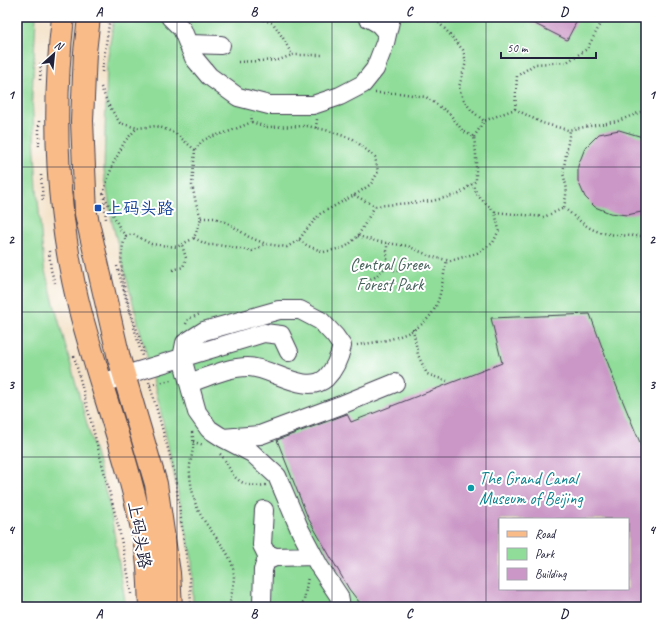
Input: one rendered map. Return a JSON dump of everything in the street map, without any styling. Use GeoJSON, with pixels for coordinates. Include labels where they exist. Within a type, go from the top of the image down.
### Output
{"type":"FeatureCollection","features":[{"type":"Feature","properties":{"kind":"main road","name":"上码头路"},"geometry":{"type":"LineString","coordinates":[[63,17],[60,49],[57,151],[66,241],[80,313],[127,468],[146,551],[150,607]]}},
{"type":"Feature","properties":{"kind":"main road","name":"上码头路"},"geometry":{"type":"LineString","coordinates":[[88,17],[82,121],[86,214],[124,375],[156,484],[169,572],[171,607]]}},
{"type":"Feature","properties":{"kind":"street"},"geometry":{"type":"LineString","coordinates":[[170,17],[182,28],[194,58],[209,76],[238,97],[268,105],[313,105],[340,96],[363,84],[375,69],[385,43],[389,25],[379,24],[367,17]]}},
{"type":"Feature","properties":{"kind":"street"},"geometry":{"type":"LineString","coordinates":[[189,44],[221,45]]}},
{"type":"Feature","properties":{"kind":"street"},"geometry":{"type":"LineString","coordinates":[[183,384],[224,370],[248,367],[266,370],[305,385],[321,382],[331,373],[339,359],[342,346],[335,336],[321,321],[300,310],[279,310],[204,331],[185,343],[182,358],[183,384],[197,412],[220,444],[252,453],[277,476],[300,530],[319,566],[339,596],[341,607]]}},
{"type":"Feature","properties":{"kind":"street"},"geometry":{"type":"LineString","coordinates":[[101,384],[124,375],[264,333],[281,335],[289,352]]}},
{"type":"Feature","properties":{"kind":"street"},"geometry":{"type":"LineString","coordinates":[[220,444],[260,435],[394,383]]}},
{"type":"Feature","properties":{"kind":"street"},"geometry":{"type":"LineString","coordinates":[[264,510],[262,545],[266,553],[275,557]]}},
{"type":"Feature","properties":{"kind":"street"},"geometry":{"type":"LineString","coordinates":[[262,602],[263,570],[266,561],[275,557],[314,556]]}},
{"type":"Feature","properties":{"kind":"path"},"geometry":{"type":"LineString","coordinates":[[101,51],[100,76],[104,67],[110,17]]}},
{"type":"Feature","properties":{"kind":"path"},"geometry":{"type":"LineString","coordinates":[[256,17],[273,23],[284,38],[292,55]]}},
{"type":"Feature","properties":{"kind":"path"},"geometry":{"type":"LineString","coordinates":[[433,17],[463,50],[466,62],[459,87],[463,99],[471,110],[484,121]]}},
{"type":"Feature","properties":{"kind":"path"},"geometry":{"type":"LineString","coordinates":[[515,109],[517,76],[535,64],[566,62],[587,49],[601,23],[602,17]]}},
{"type":"Feature","properties":{"kind":"path"},"geometry":{"type":"LineString","coordinates":[[642,17],[646,20]]}},
{"type":"Feature","properties":{"kind":"path"},"geometry":{"type":"LineString","coordinates":[[238,62],[279,60],[292,55],[323,55]]}},
{"type":"Feature","properties":{"kind":"path"},"geometry":{"type":"LineString","coordinates":[[98,92],[99,82],[108,104],[120,123],[137,128],[158,126],[175,133],[195,150],[192,184],[201,218],[194,238],[176,247],[151,244],[133,234],[126,236]]}},
{"type":"Feature","properties":{"kind":"path"},"geometry":{"type":"LineString","coordinates":[[370,95],[376,93],[399,93],[426,97],[449,113],[463,131],[474,137]]}},
{"type":"Feature","properties":{"kind":"path"},"geometry":{"type":"LineString","coordinates":[[354,195],[375,206],[432,201],[459,194],[476,181],[476,154],[474,137],[484,121],[515,109],[542,123],[570,130],[618,121],[646,110]]}},
{"type":"Feature","properties":{"kind":"path"},"geometry":{"type":"LineString","coordinates":[[201,218],[215,218],[228,223],[249,237],[266,244],[287,247],[299,240],[320,214],[371,184],[378,172],[374,157],[353,139],[326,130],[307,126],[266,127],[252,122]]}},
{"type":"Feature","properties":{"kind":"path"},"geometry":{"type":"LineString","coordinates":[[126,236],[120,229],[103,193],[113,164],[125,141],[137,128]]}},
{"type":"Feature","properties":{"kind":"path"},"geometry":{"type":"LineString","coordinates":[[564,208],[567,189],[563,173],[570,130]]}},
{"type":"Feature","properties":{"kind":"path"},"geometry":{"type":"LineString","coordinates":[[358,236],[379,242],[408,246],[430,256],[450,261],[477,253],[493,244],[500,230],[495,212],[478,196],[472,184]]}},
{"type":"Feature","properties":{"kind":"path"},"geometry":{"type":"LineString","coordinates":[[102,185],[106,224]]}},
{"type":"Feature","properties":{"kind":"path"},"geometry":{"type":"LineString","coordinates":[[299,240],[308,246],[324,252],[346,247],[358,236],[375,206]]}},
{"type":"Feature","properties":{"kind":"path"},"geometry":{"type":"LineString","coordinates":[[495,212],[544,217],[564,208]]}},
{"type":"Feature","properties":{"kind":"path"},"geometry":{"type":"LineString","coordinates":[[564,208],[588,226],[601,232],[638,237],[646,236]]}},
{"type":"Feature","properties":{"kind":"path"},"geometry":{"type":"LineString","coordinates":[[126,236],[122,245],[121,262],[124,282],[144,350],[146,369]]}},
{"type":"Feature","properties":{"kind":"path"},"geometry":{"type":"LineString","coordinates":[[194,238],[208,245],[218,245],[252,251],[266,244]]}},
{"type":"Feature","properties":{"kind":"path"},"geometry":{"type":"LineString","coordinates":[[361,289],[362,282],[375,277],[387,266],[387,243]]}},
{"type":"Feature","properties":{"kind":"path"},"geometry":{"type":"LineString","coordinates":[[173,270],[183,268],[186,258],[182,245]]}},
{"type":"Feature","properties":{"kind":"path"},"geometry":{"type":"LineString","coordinates":[[352,346],[382,341],[405,334],[424,323],[436,307],[447,260]]}},
{"type":"Feature","properties":{"kind":"path"},"geometry":{"type":"LineString","coordinates":[[116,262],[174,470],[190,583],[191,607]]}},
{"type":"Feature","properties":{"kind":"path"},"geometry":{"type":"LineString","coordinates":[[387,266],[393,270],[405,272]]}},
{"type":"Feature","properties":{"kind":"path"},"geometry":{"type":"LineString","coordinates":[[414,329],[418,355],[427,374],[447,381]]}},
{"type":"Feature","properties":{"kind":"path"},"geometry":{"type":"LineString","coordinates":[[146,369],[183,384]]}},
{"type":"Feature","properties":{"kind":"path"},"geometry":{"type":"LineString","coordinates":[[191,429],[194,448],[190,466],[191,484],[195,503],[205,523],[228,553],[234,568],[234,580],[229,607]]}},
{"type":"Feature","properties":{"kind":"path"},"geometry":{"type":"LineString","coordinates":[[193,442],[206,445]]}},
{"type":"Feature","properties":{"kind":"path"},"geometry":{"type":"LineString","coordinates":[[220,444],[232,473],[240,482],[255,487],[270,485],[279,481]]}},
{"type":"Feature","properties":{"kind":"path"},"geometry":{"type":"LineString","coordinates":[[301,607],[307,588],[308,574]]}},
{"type":"Feature","properties":{"kind":"green space"},"geometry":{"type":"Polygon","coordinates":[[[17,17],[36,17],[32,97],[37,189],[44,267],[110,508],[126,607],[17,607],[17,17]]]}},
{"type":"Feature","properties":{"kind":"green space","name":"Central Green Forest Park"},"geometry":{"type":"Polygon","coordinates":[[[114,17],[646,17],[646,607],[193,607],[192,559],[159,403],[112,222],[104,170],[107,63],[114,17]]]}},
{"type":"Feature","properties":{"kind":"building"},"geometry":{"type":"Polygon","coordinates":[[[521,17],[579,17],[567,40],[521,17]]]}},
{"type":"Feature","properties":{"kind":"building"},"geometry":{"type":"Polygon","coordinates":[[[619,130],[646,138],[646,211],[627,215],[610,213],[595,207],[585,197],[578,181],[578,166],[585,148],[599,134],[619,130]]]}},
{"type":"Feature","properties":{"kind":"building","name":"The Grand Canal Museum of Beijing"},"geometry":{"type":"Polygon","coordinates":[[[590,314],[614,380],[646,457],[646,607],[363,607],[349,589],[308,518],[277,440],[347,414],[351,422],[502,363],[491,318],[590,314]]]}},
{"type":"Feature","properties":{"kind":"place","name":"上码头路"},"geometry":{"type":"Point","coordinates":[98,208]}},
{"type":"Feature","properties":{"kind":"place","name":"The Grand Canal Museum of Beijing"},"geometry":{"type":"Point","coordinates":[471,488]}}]}
